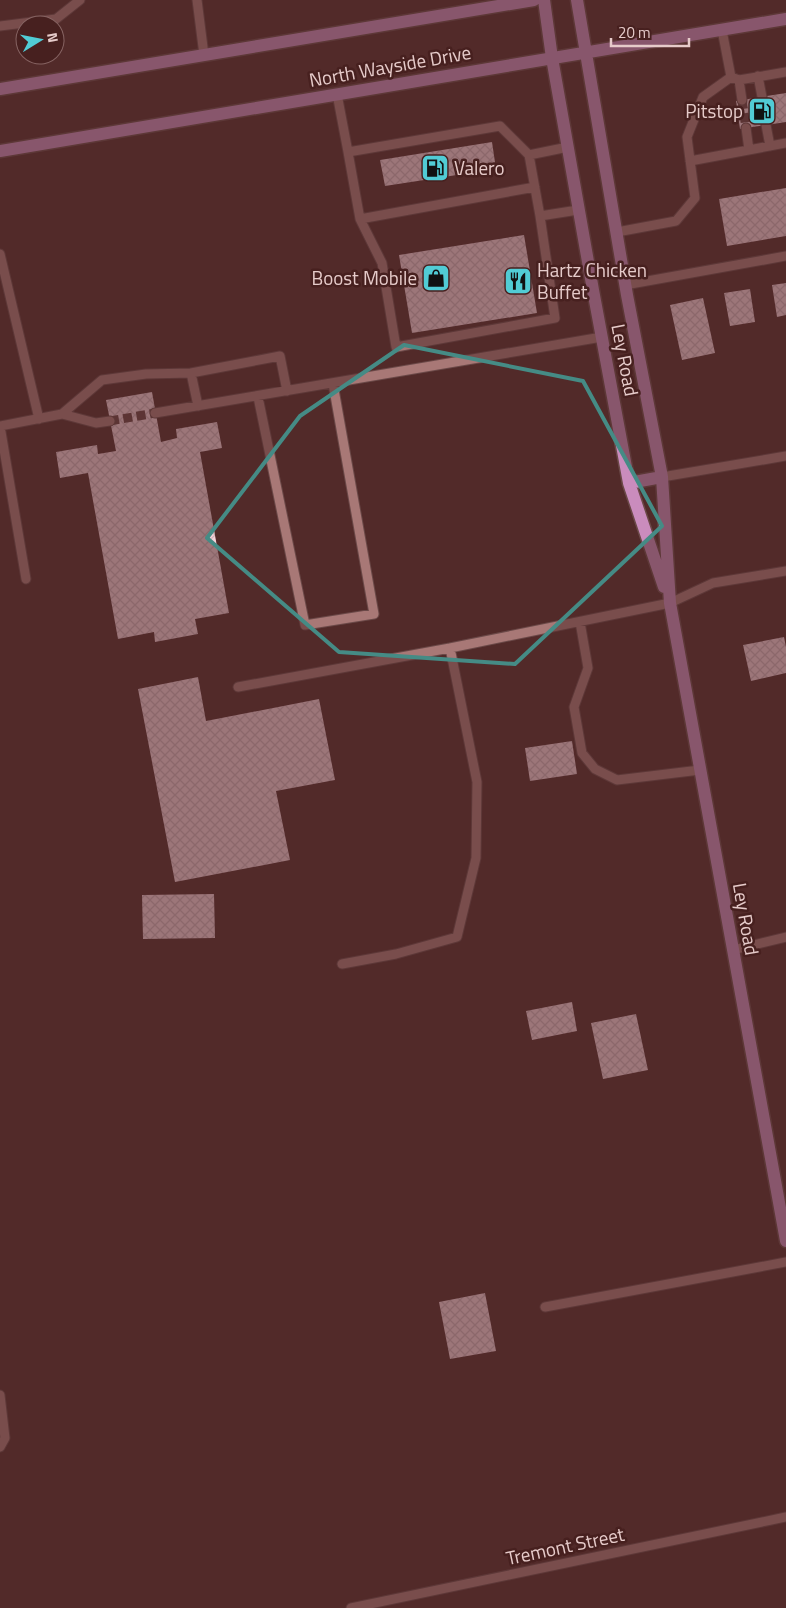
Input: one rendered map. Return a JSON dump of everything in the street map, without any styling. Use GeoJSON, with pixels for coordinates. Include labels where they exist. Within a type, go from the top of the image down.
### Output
{"type":"FeatureCollection","features":[{"type":"Feature","properties":{"kind":"main road"},"geometry":{"type":"LineString","coordinates":[[0,89],[534,0]]}},
{"type":"Feature","properties":{"kind":"main road","name":"Ley Road"},"geometry":{"type":"LineString","coordinates":[[544,0],[578,210],[629,483],[670,604]]}},
{"type":"Feature","properties":{"kind":"main road","name":"Ley Road"},"geometry":{"type":"LineString","coordinates":[[576,0],[625,285],[662,477],[670,604],[786,1241]]}},
{"type":"Feature","properties":{"kind":"main road","name":"North Wayside Drive"},"geometry":{"type":"LineString","coordinates":[[0,150],[786,19]]}},
{"type":"Feature","properties":{"kind":"main road"},"geometry":{"type":"LineString","coordinates":[[629,483],[662,477]]}},
{"type":"Feature","properties":{"kind":"street"},"geometry":{"type":"LineString","coordinates":[[0,26],[56,19],[80,0]]}},
{"type":"Feature","properties":{"kind":"street"},"geometry":{"type":"LineString","coordinates":[[197,0],[204,55]]}},
{"type":"Feature","properties":{"kind":"street"},"geometry":{"type":"LineString","coordinates":[[722,30],[742,100]]}},
{"type":"Feature","properties":{"kind":"street"},"geometry":{"type":"LineString","coordinates":[[616,232],[676,222],[695,198],[687,137],[703,97],[735,79],[786,72]]}},
{"type":"Feature","properties":{"kind":"street"},"geometry":{"type":"LineString","coordinates":[[758,76],[762,97]]}},
{"type":"Feature","properties":{"kind":"street"},"geometry":{"type":"LineString","coordinates":[[337,94],[360,219],[382,263],[396,347],[556,318],[529,155],[500,126],[348,152]]}},
{"type":"Feature","properties":{"kind":"street"},"geometry":{"type":"LineString","coordinates":[[766,125],[770,146]]}},
{"type":"Feature","properties":{"kind":"street"},"geometry":{"type":"LineString","coordinates":[[746,128],[749,150]]}},
{"type":"Feature","properties":{"kind":"street"},"geometry":{"type":"LineString","coordinates":[[690,161],[786,143]]}},
{"type":"Feature","properties":{"kind":"street"},"geometry":{"type":"LineString","coordinates":[[529,155],[568,147]]}},
{"type":"Feature","properties":{"kind":"street"},"geometry":{"type":"LineString","coordinates":[[360,219],[535,187]]}},
{"type":"Feature","properties":{"kind":"street"},"geometry":{"type":"LineString","coordinates":[[540,216],[578,210]]}},
{"type":"Feature","properties":{"kind":"street"},"geometry":{"type":"LineString","coordinates":[[0,254],[39,419]]}},
{"type":"Feature","properties":{"kind":"street"},"geometry":{"type":"LineString","coordinates":[[625,285],[786,256]]}},
{"type":"Feature","properties":{"kind":"street"},"geometry":{"type":"LineString","coordinates":[[156,413],[602,337]]}},
{"type":"Feature","properties":{"kind":"street"},"geometry":{"type":"LineString","coordinates":[[26,579],[0,426],[62,414],[102,380],[146,374],[191,373],[280,356],[287,391]]}},
{"type":"Feature","properties":{"kind":"street"},"geometry":{"type":"LineString","coordinates":[[191,373],[198,406]]}},
{"type":"Feature","properties":{"kind":"street"},"geometry":{"type":"LineString","coordinates":[[258,397],[305,625],[374,614],[333,384]]}},
{"type":"Feature","properties":{"kind":"street"},"geometry":{"type":"LineString","coordinates":[[62,414],[96,424],[110,421]]}},
{"type":"Feature","properties":{"kind":"street"},"geometry":{"type":"LineString","coordinates":[[662,477],[786,456]]}},
{"type":"Feature","properties":{"kind":"street"},"geometry":{"type":"LineString","coordinates":[[238,687],[450,648],[670,604],[714,583],[786,571]]}},
{"type":"Feature","properties":{"kind":"street"},"geometry":{"type":"LineString","coordinates":[[580,622],[588,668],[574,708],[582,753],[595,769],[617,780],[700,770]]}},
{"type":"Feature","properties":{"kind":"street"},"geometry":{"type":"LineString","coordinates":[[342,964],[396,954],[457,937],[476,858],[477,782],[450,648]]}},
{"type":"Feature","properties":{"kind":"street"},"geometry":{"type":"LineString","coordinates":[[733,950],[786,938]]}},
{"type":"Feature","properties":{"kind":"street"},"geometry":{"type":"LineString","coordinates":[[546,1307],[786,1262]]}},
{"type":"Feature","properties":{"kind":"street"},"geometry":{"type":"LineString","coordinates":[[0,1395],[5,1438],[0,1446]]}},
{"type":"Feature","properties":{"kind":"street","name":"Tremont Street"},"geometry":{"type":"LineString","coordinates":[[351,1608],[786,1517]]}},
{"type":"Feature","properties":{"kind":"highlighted area"},"geometry":{"type":"Polygon","coordinates":[[[404,345],[583,381],[662,526],[515,664],[339,652],[207,538],[300,416],[404,345]]]}},
{"type":"Feature","properties":{"kind":"building","name":"Pitstop"},"geometry":{"type":"Polygon","coordinates":[[[786,93],[786,122],[740,129],[736,101],[786,93]]]}},
{"type":"Feature","properties":{"kind":"building"},"geometry":{"type":"Polygon","coordinates":[[[492,142],[496,169],[385,186],[380,160],[492,142]]]}},
{"type":"Feature","properties":{"kind":"building"},"geometry":{"type":"Polygon","coordinates":[[[786,188],[786,236],[727,246],[719,199],[786,188]]]}},
{"type":"Feature","properties":{"kind":"building"},"geometry":{"type":"Polygon","coordinates":[[[524,235],[537,313],[412,333],[399,255],[524,235]]]}},
{"type":"Feature","properties":{"kind":"building"},"geometry":{"type":"Polygon","coordinates":[[[786,283],[786,315],[777,317],[772,285],[786,283]]]}},
{"type":"Feature","properties":{"kind":"building"},"geometry":{"type":"Polygon","coordinates":[[[750,289],[755,322],[730,326],[724,293],[750,289]]]}},
{"type":"Feature","properties":{"kind":"building"},"geometry":{"type":"Polygon","coordinates":[[[703,298],[715,353],[682,360],[670,305],[703,298]]]}},
{"type":"Feature","properties":{"kind":"building"},"geometry":{"type":"Polygon","coordinates":[[[152,392],[161,442],[177,438],[176,429],[217,422],[222,448],[200,452],[229,613],[195,619],[198,634],[155,642],[154,632],[118,639],[88,473],[60,478],[56,452],[97,445],[98,454],[116,451],[106,400],[152,392]]]}},
{"type":"Feature","properties":{"kind":"building"},"geometry":{"type":"Polygon","coordinates":[[[784,637],[786,673],[751,681],[743,645],[784,637]]]}},
{"type":"Feature","properties":{"kind":"building"},"geometry":{"type":"Polygon","coordinates":[[[198,677],[206,721],[319,699],[335,780],[276,791],[290,860],[175,882],[138,689],[198,677]]]}},
{"type":"Feature","properties":{"kind":"building"},"geometry":{"type":"Polygon","coordinates":[[[572,741],[577,774],[530,781],[525,748],[572,741]]]}},
{"type":"Feature","properties":{"kind":"building"},"geometry":{"type":"Polygon","coordinates":[[[214,894],[215,938],[143,939],[142,895],[214,894]]]}},
{"type":"Feature","properties":{"kind":"building"},"geometry":{"type":"Polygon","coordinates":[[[572,1002],[577,1031],[532,1040],[526,1011],[572,1002]]]}},
{"type":"Feature","properties":{"kind":"building"},"geometry":{"type":"Polygon","coordinates":[[[636,1014],[648,1070],[603,1079],[591,1023],[636,1014]]]}},
{"type":"Feature","properties":{"kind":"building"},"geometry":{"type":"Polygon","coordinates":[[[485,1293],[496,1351],[450,1359],[439,1302],[485,1293]]]}},
{"type":"Feature","properties":{"kind":"tunnel"},"geometry":{"type":"LineString","coordinates":[[762,97],[766,125]]}},
{"type":"Feature","properties":{"kind":"tunnel"},"geometry":{"type":"LineString","coordinates":[[742,100],[746,128]]}},
{"type":"Feature","properties":{"kind":"tunnel"},"geometry":{"type":"LineString","coordinates":[[110,421],[155,413]]}},
{"type":"Feature","properties":{"kind":"place","name":"Pitstop"},"geometry":{"type":"Point","coordinates":[762,111]}},
{"type":"Feature","properties":{"kind":"place","name":"Valero"},"geometry":{"type":"Point","coordinates":[435,168]}},
{"type":"Feature","properties":{"kind":"place","name":"Boost Mobile"},"geometry":{"type":"Point","coordinates":[436,278]}},
{"type":"Feature","properties":{"kind":"place","name":"Hartz Chicken Buffet"},"geometry":{"type":"Point","coordinates":[518,281]}}]}
